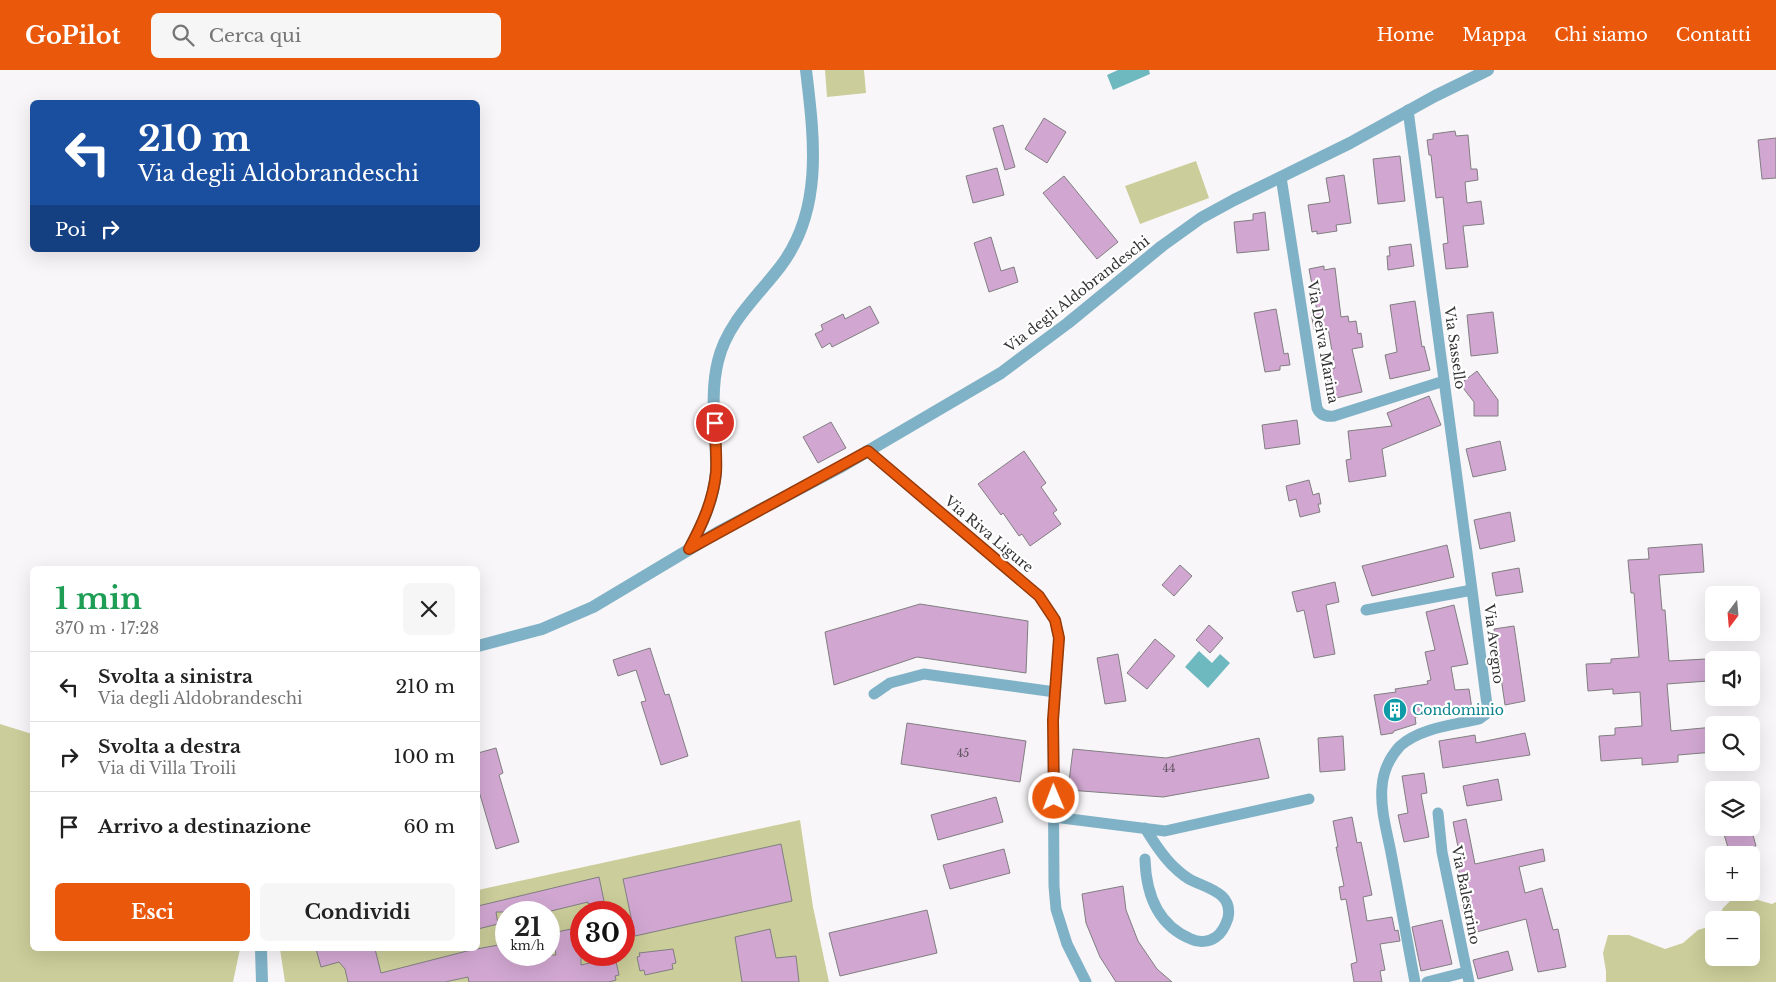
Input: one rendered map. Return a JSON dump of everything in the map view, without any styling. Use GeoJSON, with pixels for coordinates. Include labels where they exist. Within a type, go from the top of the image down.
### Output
{"type":"FeatureCollection","features":[{"type":"Feature","properties":{"kind":"street"},"geometry":{"type":"LineString","coordinates":[[689,549],[706,516],[714,487],[716,472],[714,389],[720,353],[733,326],[790,252],[804,226],[809,208],[813,143],[806,70]]}},
{"type":"Feature","properties":{"kind":"street","name":"Via degli Aldobrandeschi"},"geometry":{"type":"LineString","coordinates":[[480,645],[542,628],[585,611],[622,591],[689,549],[868,451],[1001,373],[1068,323],[1162,246],[1201,218],[1350,143],[1408,110],[1488,70]]}},
{"type":"Feature","properties":{"kind":"street","name":"Via Sassello"},"geometry":{"type":"LineString","coordinates":[[1408,110],[1472,590]]}},
{"type":"Feature","properties":{"kind":"street","name":"Via Deiva Marina"},"geometry":{"type":"LineString","coordinates":[[1281,177],[1319,412],[1323,415],[1334,416],[1444,381]]}},
{"type":"Feature","properties":{"kind":"street","name":"Via Riva Ligure"},"geometry":{"type":"LineString","coordinates":[[868,451],[1030,588],[1046,604],[1055,620],[1059,638],[1053,720],[1054,886],[1056,909],[1067,944],[1086,982]]}},
{"type":"Feature","properties":{"kind":"street","name":"Via Avegno"},"geometry":{"type":"LineString","coordinates":[[1366,610],[1472,590],[1487,705],[1486,714],[1478,719],[1428,732],[1410,739],[1399,747],[1391,759],[1385,771],[1382,786],[1384,816],[1415,982]]}},
{"type":"Feature","properties":{"kind":"street"},"geometry":{"type":"LineString","coordinates":[[874,694],[890,683],[924,674],[1056,692]]}},
{"type":"Feature","properties":{"kind":"street"},"geometry":{"type":"LineString","coordinates":[[1054,817],[1166,831],[1309,799]]}},
{"type":"Feature","properties":{"kind":"street","name":"Via Balestrino"},"geometry":{"type":"LineString","coordinates":[[1438,813],[1442,852],[1468,977]]}},
{"type":"Feature","properties":{"kind":"street"},"geometry":{"type":"LineString","coordinates":[[1145,828],[1172,865],[1191,880],[1217,891],[1225,898],[1229,912],[1226,924],[1216,937],[1204,942],[1194,941],[1168,925],[1157,911],[1146,878],[1145,859]]}},
{"type":"Feature","properties":{"kind":"street"},"geometry":{"type":"LineString","coordinates":[[261,951],[262,982]]}},
{"type":"Feature","properties":{"kind":"street"},"geometry":{"type":"LineString","coordinates":[[1427,982],[1468,977]]}},
{"type":"Feature","properties":{"kind":"green space"},"geometry":{"type":"Polygon","coordinates":[[[825,70],[864,70],[866,93],[827,97],[825,70]]]}},
{"type":"Feature","properties":{"kind":"green space"},"geometry":{"type":"Polygon","coordinates":[[[1196,161],[1209,198],[1140,224],[1125,186],[1196,161]]]}},
{"type":"Feature","properties":{"kind":"green space"},"geometry":{"type":"Polygon","coordinates":[[[0,724],[30,733],[30,951],[240,951],[233,982],[0,982],[0,724]]]}},
{"type":"Feature","properties":{"kind":"green space"},"geometry":{"type":"Polygon","coordinates":[[[800,820],[813,907],[829,982],[285,982],[280,951],[480,951],[480,890],[800,820]]]}},
{"type":"Feature","properties":{"kind":"green space"},"geometry":{"type":"Polygon","coordinates":[[[1730,901],[1760,901],[1772,904],[1776,902],[1776,982],[1606,982],[1603,953],[1608,935],[1629,935],[1665,949],[1683,943],[1698,930],[1705,928],[1705,966],[1760,966],[1760,911],[1722,911],[1730,901]]]}},
{"type":"Feature","properties":{"kind":"water"},"geometry":{"type":"Polygon","coordinates":[[[1118,70],[1149,70],[1150,74],[1113,90],[1107,75],[1118,70]]]}},
{"type":"Feature","properties":{"kind":"water"},"geometry":{"type":"Polygon","coordinates":[[[1199,651],[1212,663],[1220,654],[1230,663],[1208,688],[1185,667],[1199,651]]]}},
{"type":"Feature","properties":{"kind":"building"},"geometry":{"type":"Polygon","coordinates":[[[1044,118],[1066,132],[1047,163],[1025,149],[1044,118]]]}},
{"type":"Feature","properties":{"kind":"building"},"geometry":{"type":"Polygon","coordinates":[[[1003,125],[1015,167],[1005,170],[993,128],[1003,125]]]}},
{"type":"Feature","properties":{"kind":"building"},"geometry":{"type":"Polygon","coordinates":[[[1455,131],[1456,136],[1468,135],[1471,169],[1477,169],[1478,180],[1465,182],[1467,203],[1481,201],[1484,224],[1463,226],[1468,267],[1446,269],[1443,244],[1448,243],[1443,197],[1436,198],[1431,155],[1429,155],[1427,140],[1433,139],[1433,134],[1455,131]]]}},
{"type":"Feature","properties":{"kind":"building"},"geometry":{"type":"Polygon","coordinates":[[[1776,138],[1776,178],[1762,179],[1758,140],[1776,138]]]}},
{"type":"Feature","properties":{"kind":"building"},"geometry":{"type":"Polygon","coordinates":[[[1400,156],[1405,201],[1378,204],[1373,159],[1400,156]]]}},
{"type":"Feature","properties":{"kind":"building"},"geometry":{"type":"Polygon","coordinates":[[[997,168],[1004,195],[973,203],[966,176],[997,168]]]}},
{"type":"Feature","properties":{"kind":"building"},"geometry":{"type":"Polygon","coordinates":[[[1344,175],[1351,223],[1336,225],[1337,231],[1317,234],[1317,231],[1312,232],[1308,205],[1330,202],[1326,178],[1344,175]]]}},
{"type":"Feature","properties":{"kind":"building"},"geometry":{"type":"Polygon","coordinates":[[[1064,176],[1118,242],[1097,259],[1043,193],[1064,176]]]}},
{"type":"Feature","properties":{"kind":"building"},"geometry":{"type":"Polygon","coordinates":[[[1265,212],[1269,250],[1237,253],[1234,222],[1253,220],[1253,214],[1265,212]]]}},
{"type":"Feature","properties":{"kind":"building"},"geometry":{"type":"Polygon","coordinates":[[[991,237],[1001,271],[1014,267],[1018,282],[989,292],[974,243],[991,237]]]}},
{"type":"Feature","properties":{"kind":"building"},"geometry":{"type":"Polygon","coordinates":[[[1411,244],[1414,266],[1388,270],[1387,256],[1390,256],[1389,247],[1411,244]]]}},
{"type":"Feature","properties":{"kind":"building"},"geometry":{"type":"Polygon","coordinates":[[[1324,266],[1324,270],[1335,268],[1341,317],[1348,316],[1349,322],[1356,321],[1358,334],[1361,333],[1363,347],[1352,349],[1362,392],[1332,399],[1325,371],[1335,368],[1328,328],[1314,330],[1311,312],[1317,311],[1309,269],[1324,266]]]}},
{"type":"Feature","properties":{"kind":"building"},"geometry":{"type":"Polygon","coordinates":[[[1415,301],[1422,347],[1424,346],[1430,370],[1390,379],[1385,355],[1397,352],[1390,305],[1415,301]]]}},
{"type":"Feature","properties":{"kind":"building"},"geometry":{"type":"Polygon","coordinates":[[[870,306],[879,323],[832,347],[830,343],[822,348],[815,334],[823,330],[821,325],[843,314],[845,319],[870,306]]]}},
{"type":"Feature","properties":{"kind":"building"},"geometry":{"type":"Polygon","coordinates":[[[1276,309],[1284,354],[1288,353],[1290,365],[1280,366],[1280,370],[1265,372],[1254,313],[1276,309]]]}},
{"type":"Feature","properties":{"kind":"building"},"geometry":{"type":"Polygon","coordinates":[[[1493,312],[1498,353],[1471,356],[1467,315],[1493,312]]]}},
{"type":"Feature","properties":{"kind":"building"},"geometry":{"type":"Polygon","coordinates":[[[1477,371],[1498,400],[1498,416],[1474,416],[1474,402],[1460,384],[1477,371]]]}},
{"type":"Feature","properties":{"kind":"building"},"geometry":{"type":"Polygon","coordinates":[[[1429,396],[1441,425],[1382,449],[1386,476],[1349,482],[1346,460],[1351,459],[1348,431],[1392,426],[1387,413],[1429,396]]]}},
{"type":"Feature","properties":{"kind":"building"},"geometry":{"type":"Polygon","coordinates":[[[1297,420],[1300,444],[1265,449],[1262,425],[1297,420]]]}},
{"type":"Feature","properties":{"kind":"building"},"geometry":{"type":"Polygon","coordinates":[[[831,422],[846,448],[818,463],[803,437],[831,422]]]}},
{"type":"Feature","properties":{"kind":"building"},"geometry":{"type":"Polygon","coordinates":[[[1500,441],[1506,470],[1473,477],[1466,449],[1500,441]]]}},
{"type":"Feature","properties":{"kind":"building"},"geometry":{"type":"Polygon","coordinates":[[[1024,451],[1046,483],[1041,487],[1057,510],[1053,513],[1061,524],[1030,546],[1022,534],[1019,536],[1003,513],[1001,515],[978,484],[1024,451]]]}},
{"type":"Feature","properties":{"kind":"building"},"geometry":{"type":"Polygon","coordinates":[[[1309,480],[1313,495],[1319,493],[1321,504],[1318,504],[1320,512],[1300,517],[1296,499],[1289,501],[1286,486],[1309,480]]]}},
{"type":"Feature","properties":{"kind":"building"},"geometry":{"type":"Polygon","coordinates":[[[1510,512],[1515,541],[1480,549],[1474,520],[1510,512]]]}},
{"type":"Feature","properties":{"kind":"building"},"geometry":{"type":"Polygon","coordinates":[[[1702,544],[1704,572],[1659,575],[1662,610],[1665,610],[1669,661],[1705,659],[1705,681],[1667,684],[1671,731],[1705,728],[1705,753],[1678,755],[1678,762],[1642,765],[1642,758],[1601,761],[1599,736],[1615,735],[1615,728],[1642,726],[1640,692],[1613,694],[1613,689],[1588,691],[1586,664],[1611,663],[1611,659],[1639,657],[1634,593],[1631,593],[1628,560],[1649,559],[1648,548],[1702,544]]]}},
{"type":"Feature","properties":{"kind":"building"},"geometry":{"type":"Polygon","coordinates":[[[1447,545],[1454,577],[1372,596],[1362,566],[1447,545]]]}},
{"type":"Feature","properties":{"kind":"building"},"geometry":{"type":"Polygon","coordinates":[[[1180,565],[1192,576],[1174,596],[1162,585],[1180,565]]]}},
{"type":"Feature","properties":{"kind":"building"},"geometry":{"type":"Polygon","coordinates":[[[1519,568],[1523,592],[1496,596],[1492,573],[1519,568]]]}},
{"type":"Feature","properties":{"kind":"building"},"geometry":{"type":"Polygon","coordinates":[[[1335,582],[1339,602],[1326,605],[1335,654],[1314,658],[1304,610],[1297,612],[1292,592],[1335,582]]]}},
{"type":"Feature","properties":{"kind":"building"},"geometry":{"type":"Polygon","coordinates":[[[920,604],[1028,621],[1026,673],[917,657],[834,685],[825,632],[920,604]]]}},
{"type":"Feature","properties":{"kind":"building"},"geometry":{"type":"Polygon","coordinates":[[[1454,605],[1468,664],[1451,667],[1455,690],[1469,689],[1472,709],[1415,717],[1416,724],[1393,733],[1381,735],[1374,695],[1396,692],[1395,689],[1428,684],[1427,681],[1431,680],[1425,652],[1435,650],[1426,612],[1454,605]]]}},
{"type":"Feature","properties":{"kind":"building"},"geometry":{"type":"Polygon","coordinates":[[[1209,625],[1223,638],[1210,653],[1196,640],[1209,625]]]}},
{"type":"Feature","properties":{"kind":"building"},"geometry":{"type":"Polygon","coordinates":[[[1514,626],[1525,701],[1505,705],[1494,629],[1514,626]]]}},
{"type":"Feature","properties":{"kind":"building"},"geometry":{"type":"Polygon","coordinates":[[[1155,639],[1175,656],[1147,689],[1127,673],[1155,639]]]}},
{"type":"Feature","properties":{"kind":"building"},"geometry":{"type":"Polygon","coordinates":[[[650,648],[665,695],[669,694],[688,756],[661,765],[641,702],[646,701],[636,670],[618,676],[613,660],[650,648]]]}},
{"type":"Feature","properties":{"kind":"building"},"geometry":{"type":"Polygon","coordinates":[[[1118,654],[1126,701],[1105,704],[1097,658],[1118,654]]]}},
{"type":"Feature","properties":{"kind":"building"},"geometry":{"type":"Polygon","coordinates":[[[907,723],[1026,741],[1020,782],[901,764],[907,723]]]}},
{"type":"Feature","properties":{"kind":"building"},"geometry":{"type":"Polygon","coordinates":[[[1525,733],[1530,755],[1443,768],[1439,741],[1475,735],[1476,743],[1525,733]]]}},
{"type":"Feature","properties":{"kind":"building"},"geometry":{"type":"Polygon","coordinates":[[[1343,736],[1345,770],[1320,772],[1318,738],[1343,736]]]}},
{"type":"Feature","properties":{"kind":"building"},"geometry":{"type":"Polygon","coordinates":[[[1259,738],[1269,778],[1163,797],[1068,790],[1073,749],[1166,758],[1259,738]]]}},
{"type":"Feature","properties":{"kind":"building"},"geometry":{"type":"Polygon","coordinates":[[[496,748],[503,773],[499,775],[519,842],[496,849],[480,795],[480,752],[496,748]]]}},
{"type":"Feature","properties":{"kind":"building"},"geometry":{"type":"Polygon","coordinates":[[[1424,773],[1427,793],[1421,794],[1429,837],[1404,842],[1398,815],[1408,813],[1402,776],[1424,773]]]}},
{"type":"Feature","properties":{"kind":"building"},"geometry":{"type":"Polygon","coordinates":[[[1498,779],[1502,800],[1467,806],[1463,786],[1498,779]]]}},
{"type":"Feature","properties":{"kind":"building"},"geometry":{"type":"Polygon","coordinates":[[[996,797],[1003,822],[938,840],[931,815],[996,797]]]}},
{"type":"Feature","properties":{"kind":"building"},"geometry":{"type":"Polygon","coordinates":[[[1352,817],[1357,843],[1361,842],[1372,895],[1363,897],[1367,921],[1392,917],[1395,931],[1398,930],[1400,941],[1380,944],[1385,970],[1380,971],[1382,982],[1354,982],[1351,964],[1357,962],[1346,899],[1341,900],[1339,887],[1344,886],[1333,821],[1352,817]]]}},
{"type":"Feature","properties":{"kind":"building"},"geometry":{"type":"Polygon","coordinates":[[[1466,819],[1475,864],[1543,849],[1545,861],[1519,867],[1525,893],[1542,888],[1553,930],[1558,929],[1566,967],[1538,972],[1526,919],[1469,934],[1461,905],[1466,904],[1458,868],[1462,867],[1453,822],[1466,819]]]}},
{"type":"Feature","properties":{"kind":"building"},"geometry":{"type":"Polygon","coordinates":[[[1725,836],[1753,836],[1756,846],[1728,846],[1725,836]]]}},
{"type":"Feature","properties":{"kind":"building"},"geometry":{"type":"Polygon","coordinates":[[[781,844],[792,901],[635,936],[635,901],[628,901],[623,879],[781,844]]]}},
{"type":"Feature","properties":{"kind":"building"},"geometry":{"type":"Polygon","coordinates":[[[1004,849],[1010,873],[950,889],[943,865],[1004,849]]]}},
{"type":"Feature","properties":{"kind":"building"},"geometry":{"type":"Polygon","coordinates":[[[599,877],[604,901],[570,901],[570,906],[560,909],[560,901],[499,901],[599,877]]]}},
{"type":"Feature","properties":{"kind":"building"},"geometry":{"type":"Polygon","coordinates":[[[1123,886],[1126,910],[1138,941],[1157,969],[1172,982],[1116,982],[1100,957],[1086,923],[1082,894],[1123,886]]]}},
{"type":"Feature","properties":{"kind":"building"},"geometry":{"type":"Polygon","coordinates":[[[495,902],[495,925],[480,928],[480,906],[495,902]]]}},
{"type":"Feature","properties":{"kind":"building"},"geometry":{"type":"Polygon","coordinates":[[[927,910],[937,953],[840,976],[829,933],[927,910]]]}},
{"type":"Feature","properties":{"kind":"building"},"geometry":{"type":"Polygon","coordinates":[[[1442,920],[1452,964],[1421,971],[1412,927],[1442,920]]]}},
{"type":"Feature","properties":{"kind":"building"},"geometry":{"type":"Polygon","coordinates":[[[570,929],[570,966],[617,966],[619,975],[615,976],[616,980],[609,982],[469,982],[468,977],[445,982],[348,982],[345,969],[339,962],[321,967],[317,951],[376,951],[381,973],[467,951],[480,951],[480,948],[495,946],[495,966],[560,966],[560,931],[570,929]]]}},
{"type":"Feature","properties":{"kind":"building"},"geometry":{"type":"Polygon","coordinates":[[[770,929],[776,958],[796,956],[799,982],[742,982],[735,937],[770,929]]]}},
{"type":"Feature","properties":{"kind":"building"},"geometry":{"type":"Polygon","coordinates":[[[673,949],[676,963],[672,964],[673,969],[645,975],[644,970],[640,971],[637,957],[640,956],[639,953],[673,949]]]}},
{"type":"Feature","properties":{"kind":"building"},"geometry":{"type":"Polygon","coordinates":[[[1508,951],[1513,970],[1478,979],[1473,960],[1508,951]]]}},
{"type":"Feature","properties":{"kind":"place","name":"Condominio"},"geometry":{"type":"Point","coordinates":[1395,710]}},
{"type":"Feature","properties":{"kind":"route"},"geometry":{"type":"LineString","coordinates":[[715,423],[716,472],[714,487],[706,516],[689,549],[868,451],[1039,596],[1055,620],[1059,638],[1053,720],[1054,798]]}}]}
